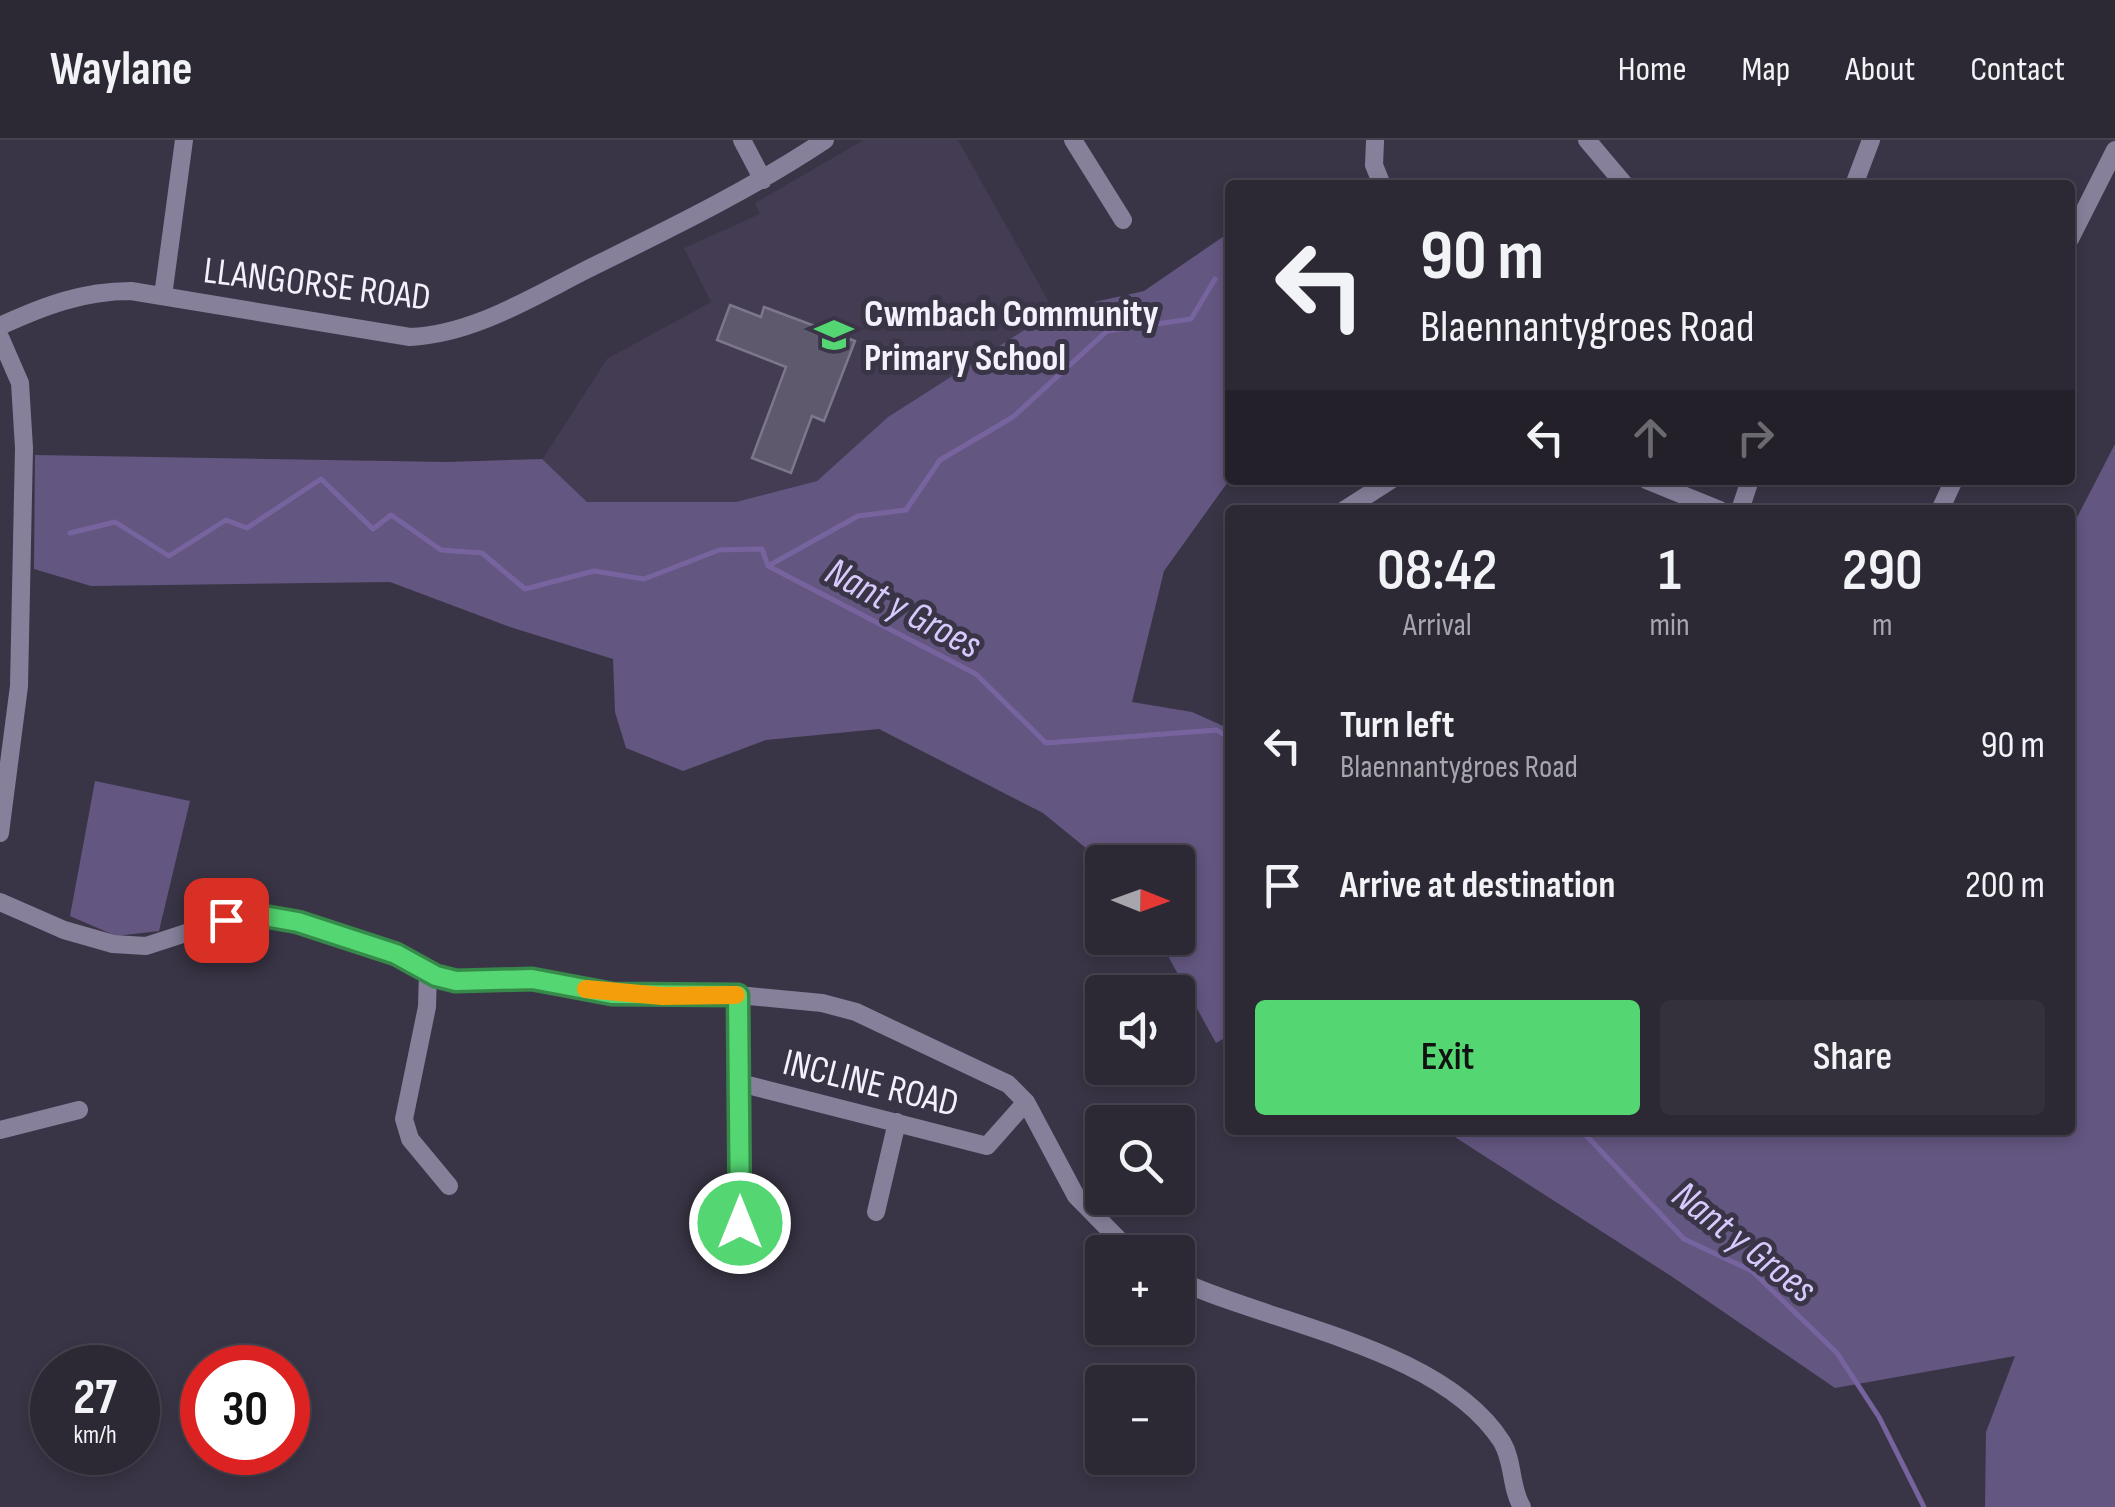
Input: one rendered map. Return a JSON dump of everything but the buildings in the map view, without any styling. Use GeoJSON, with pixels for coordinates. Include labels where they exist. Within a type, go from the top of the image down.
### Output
{"type":"FeatureCollection","features":[{"type":"Feature","properties":{"kind":"street"},"geometry":{"type":"LineString","coordinates":[[163,296],[184,140]]}},
{"type":"Feature","properties":{"kind":"street"},"geometry":{"type":"LineString","coordinates":[[742,140],[763,180]]}},
{"type":"Feature","properties":{"kind":"street","name":"LLANGORSE ROAD"},"geometry":{"type":"LineString","coordinates":[[0,326],[59,300],[131,291],[397,335],[431,336],[493,316],[763,180],[825,140]]}},
{"type":"Feature","properties":{"kind":"street"},"geometry":{"type":"LineString","coordinates":[[1073,140],[1123,220]]}},
{"type":"Feature","properties":{"kind":"street"},"geometry":{"type":"LineString","coordinates":[[1586,140],[1621,180]]}},
{"type":"Feature","properties":{"kind":"street"},"geometry":{"type":"LineString","coordinates":[[1856,180],[1871,140]]}},
{"type":"Feature","properties":{"kind":"street"},"geometry":{"type":"LineString","coordinates":[[1379,141],[1374,165],[1380,180]]}},
{"type":"Feature","properties":{"kind":"street"},"geometry":{"type":"LineString","coordinates":[[2075,228],[2115,150]]}},
{"type":"Feature","properties":{"kind":"street"},"geometry":{"type":"LineString","coordinates":[[0,337],[20,382],[24,448],[19,686],[1,821]]}},
{"type":"Feature","properties":{"kind":"street"},"geometry":{"type":"LineString","coordinates":[[1352,505],[1384,485]]}},
{"type":"Feature","properties":{"kind":"street"},"geometry":{"type":"LineString","coordinates":[[1658,485],[1708,505]]}},
{"type":"Feature","properties":{"kind":"street"},"geometry":{"type":"LineString","coordinates":[[0,902],[64,930],[114,944],[146,946],[226,920],[258,915],[298,922],[396,954],[428,972],[456,981],[532,979],[612,994],[738,995],[822,1003],[856,1012],[1008,1084],[1026,1102],[1076,1196],[1114,1235]]}},
{"type":"Feature","properties":{"kind":"street"},"geometry":{"type":"LineString","coordinates":[[428,972],[427,1007],[404,1119],[410,1139],[449,1186]]}},
{"type":"Feature","properties":{"kind":"street"},"geometry":{"type":"LineString","coordinates":[[738,995],[739,1258]]}},
{"type":"Feature","properties":{"kind":"street","name":"INCLINE ROAD"},"geometry":{"type":"LineString","coordinates":[[740,1083],[987,1146],[1026,1102]]}},
{"type":"Feature","properties":{"kind":"street"},"geometry":{"type":"LineString","coordinates":[[0,1130],[78,1110]]}},
{"type":"Feature","properties":{"kind":"street"},"geometry":{"type":"LineString","coordinates":[[876,1212],[897,1122]]}},
{"type":"Feature","properties":{"kind":"street"},"geometry":{"type":"LineString","coordinates":[[1195,1286],[1419,1370],[1467,1405],[1500,1440],[1510,1458],[1522,1507]]}},
{"type":"Feature","properties":{"kind":"shaded area","name":"Cwmbach Community Primary School"},"geometry":{"type":"Polygon","coordinates":[[[864,140],[958,140],[1054,311],[888,417],[817,481],[736,502],[587,502],[542,460],[607,359],[711,302],[684,248],[760,214],[755,203],[864,140]]]}},
{"type":"Feature","properties":{"kind":"shaded area"},"geometry":{"type":"Polygon","coordinates":[[[1225,235],[1226,485],[1164,571],[1132,702],[1192,712],[1225,727],[1225,1038],[1216,1043],[1195,1005],[1195,975],[1178,975],[1167,955],[1195,955],[1195,845],[1085,847],[1043,813],[879,729],[766,740],[683,771],[626,748],[615,712],[613,659],[510,627],[390,582],[91,586],[34,569],[35,455],[447,462],[542,459],[587,502],[736,502],[817,481],[888,417],[1054,311],[1144,291],[1225,235]]]}},
{"type":"Feature","properties":{"kind":"shaded area"},"geometry":{"type":"Polygon","coordinates":[[[2115,444],[2115,1507],[1985,1507],[1986,1432],[2015,1356],[1835,1388],[1671,1276],[1452,1135],[2075,1135],[2075,521],[2115,444]]]}},
{"type":"Feature","properties":{"kind":"shaded area"},"geometry":{"type":"Polygon","coordinates":[[[95,781],[190,801],[159,931],[116,936],[70,916],[95,781]]]}},
{"type":"Feature","properties":{"kind":"waterway"},"geometry":{"type":"LineString","coordinates":[[70,533],[115,522],[169,556],[226,520],[247,528],[321,479],[373,529],[391,515],[441,550],[482,553],[525,589],[594,571],[644,579],[719,550],[762,549],[768,566],[858,516],[906,510],[940,460],[1013,417],[1107,331],[1191,319],[1215,279]]}},
{"type":"Feature","properties":{"kind":"waterway","name":"Nant y Groes"},"geometry":{"type":"LineString","coordinates":[[768,566],[976,674],[1046,743],[1217,730],[1225,736]]}},
{"type":"Feature","properties":{"kind":"waterway","name":"Nant y Groes"},"geometry":{"type":"LineString","coordinates":[[1586,1135],[1684,1239],[1752,1271],[1837,1353],[1879,1417],[1924,1507]]}},
{"type":"Feature","properties":{"kind":"slow traffic"},"geometry":{"type":"LineString","coordinates":[[586,989],[662,996],[736,995]]}},
{"type":"Feature","properties":{"kind":"place","name":"Cwmbach Community Primary School"},"geometry":{"type":"Point","coordinates":[834,335]}},
{"type":"Feature","properties":{"kind":"route"},"geometry":{"type":"LineString","coordinates":[[226,920],[258,915],[298,922],[396,954],[436,976],[456,981],[532,979],[612,994],[738,995],[740,1223]]}}]}
